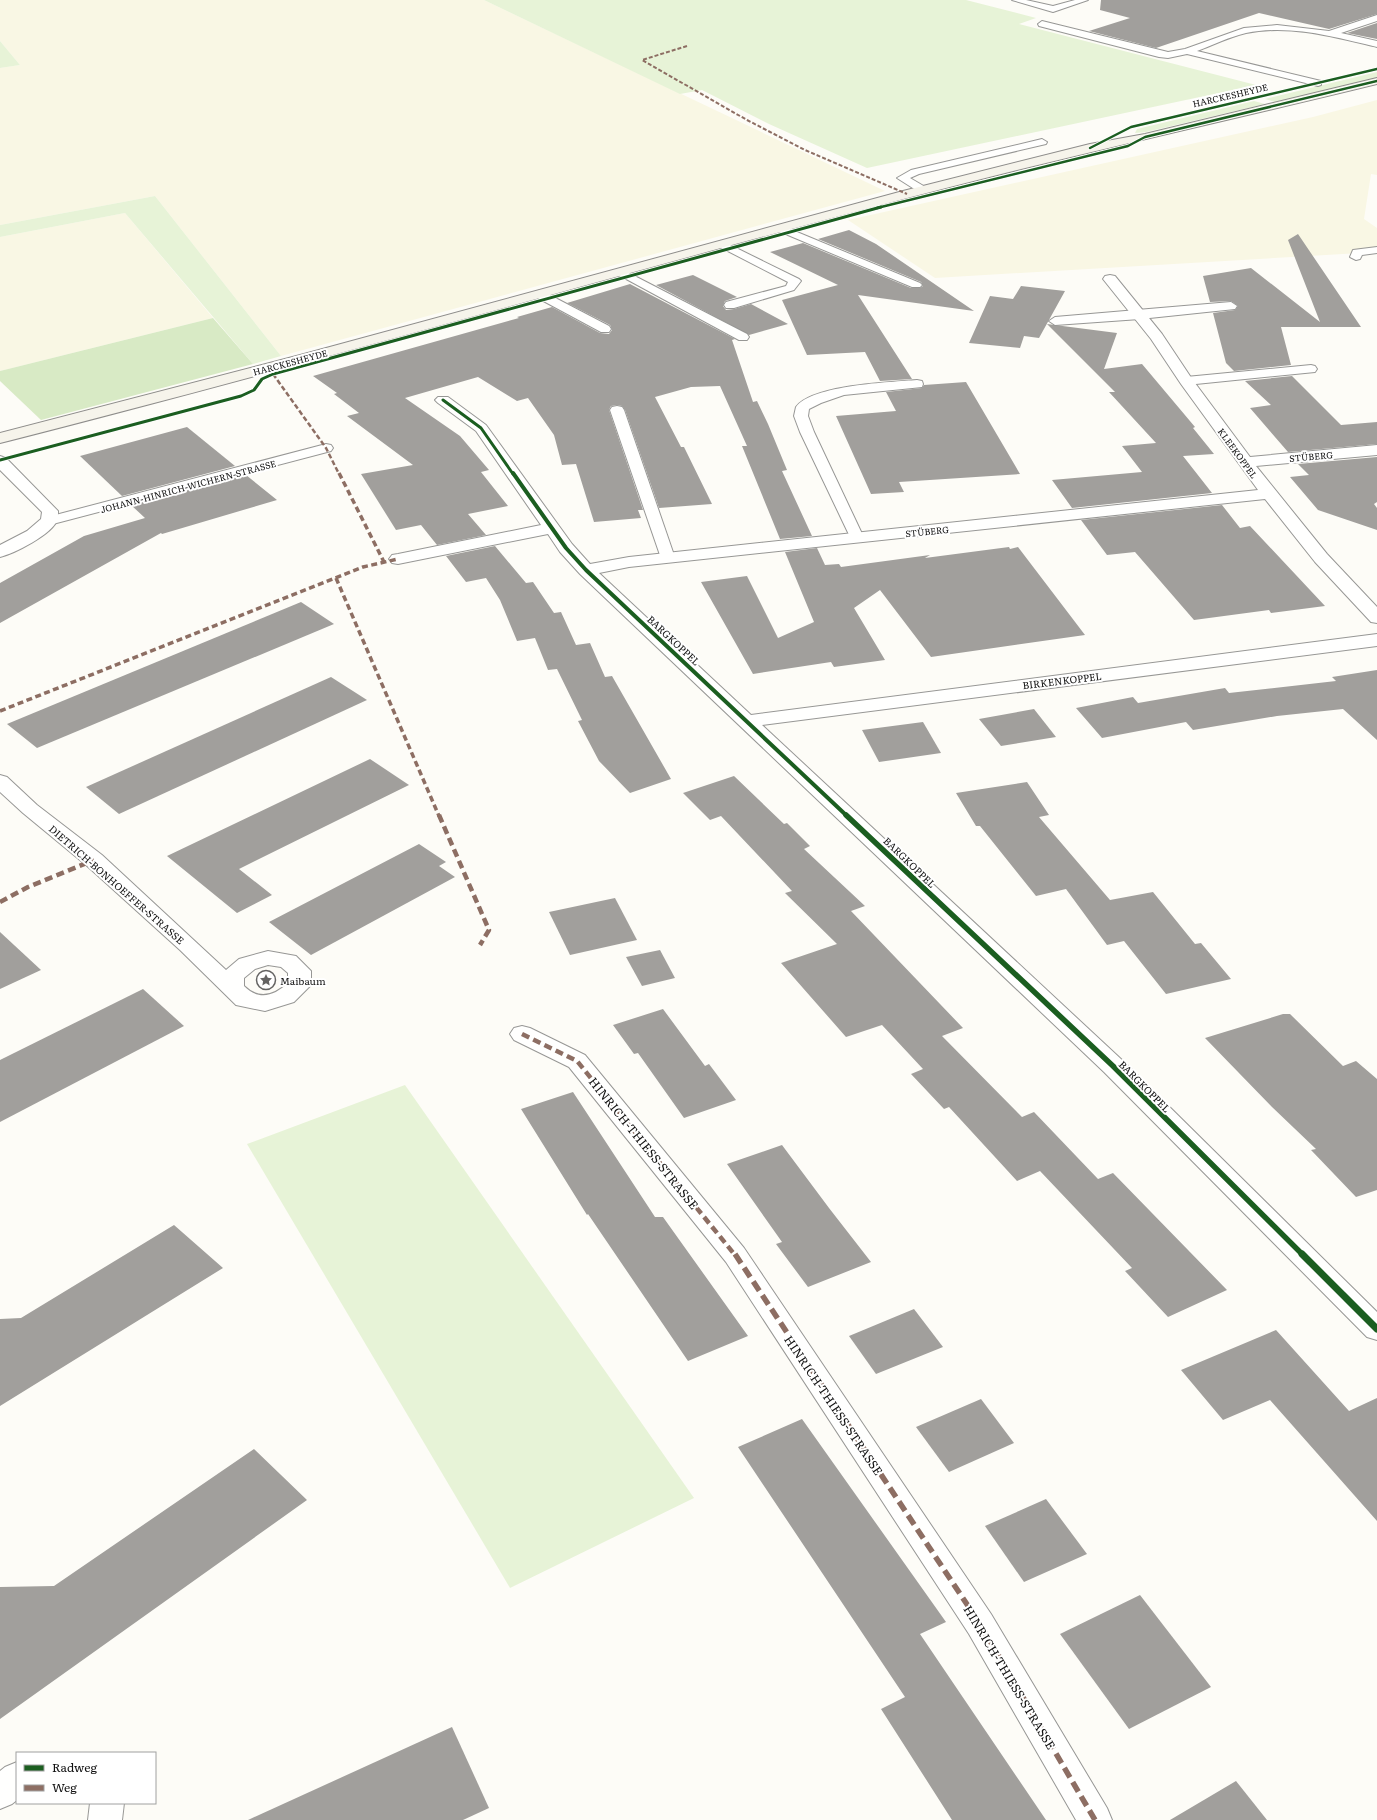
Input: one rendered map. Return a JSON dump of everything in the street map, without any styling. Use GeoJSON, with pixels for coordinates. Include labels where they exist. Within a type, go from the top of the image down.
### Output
{"type":"FeatureCollection","features":[{"type":"Feature","properties":{"kind":"main road","name":"HARCKESHEYDE"},"geometry":{"type":"LineString","coordinates":[[1090,148],[1131,127],[1377,69]]}},
{"type":"Feature","properties":{"kind":"main road","name":"HARCKESHEYDE"},"geometry":{"type":"LineString","coordinates":[[0,438],[302,359],[923,190],[1090,148],[1145,137],[1377,81]]}},
{"type":"Feature","properties":{"kind":"street","name":"KLEEKOPPEL"},"geometry":{"type":"LineString","coordinates":[[1110,279],[1157,337],[1186,381],[1244,462],[1269,494],[1321,558],[1377,618]]}},
{"type":"Feature","properties":{"kind":"street","name":"BARGKOPPEL"},"geometry":{"type":"LineString","coordinates":[[443,400],[481,428],[566,548],[586,570],[1113,1066],[1377,1329]]}},
{"type":"Feature","properties":{"kind":"street","name":"STÜBERG"},"geometry":{"type":"LineString","coordinates":[[1244,462],[1377,450]]}},
{"type":"Feature","properties":{"kind":"street"},"geometry":{"type":"LineString","coordinates":[[0,461],[50,511],[49,521]]}},
{"type":"Feature","properties":{"kind":"street","name":"STÜBERG"},"geometry":{"type":"LineString","coordinates":[[586,570],[668,558],[1269,494]]}},
{"type":"Feature","properties":{"kind":"street","name":"JOHANN-HINRICH-WICHERN-STRASSE"},"geometry":{"type":"LineString","coordinates":[[0,552],[33,534],[49,521]]}},
{"type":"Feature","properties":{"kind":"street"},"geometry":{"type":"LineString","coordinates":[[398,559],[552,528]]}},
{"type":"Feature","properties":{"kind":"street","name":"BIRKENKOPPEL"},"geometry":{"type":"LineString","coordinates":[[748,721],[1377,640]]}},
{"type":"Feature","properties":{"kind":"street","name":"DIETRICH-BONHOEFFER-STRASSE"},"geometry":{"type":"LineString","coordinates":[[0,780],[30,809],[94,860],[188,945],[232,990]]}},
{"type":"Feature","properties":{"kind":"street","name":"HINRICH-THIESS-STRASSE"},"geometry":{"type":"LineString","coordinates":[[522,1034],[577,1062],[735,1254],[980,1624],[1095,1820]]}},
{"type":"Feature","properties":{"kind":"street"},"geometry":{"type":"LineString","coordinates":[[0,1793],[16,1779]]}},
{"type":"Feature","properties":{"kind":"street"},"geometry":{"type":"LineString","coordinates":[[105,1820],[107,1804]]}},
{"type":"Feature","properties":{"kind":"lane"},"geometry":{"type":"LineString","coordinates":[[1016,0],[1053,9],[1084,0]]}},
{"type":"Feature","properties":{"kind":"lane"},"geometry":{"type":"LineString","coordinates":[[1328,33],[1344,30],[1377,18]]}},
{"type":"Feature","properties":{"kind":"lane"},"geometry":{"type":"LineString","coordinates":[[1042,24],[1168,56],[1245,31],[1260,29],[1301,29],[1328,33],[1377,44]]}},
{"type":"Feature","properties":{"kind":"lane"},"geometry":{"type":"LineString","coordinates":[[1187,51],[1273,74],[1318,83]]}},
{"type":"Feature","properties":{"kind":"lane"},"geometry":{"type":"LineString","coordinates":[[923,190],[902,178],[915,172],[1042,142]]}},
{"type":"Feature","properties":{"kind":"lane"},"geometry":{"type":"LineString","coordinates":[[975,158],[1003,170]]}},
{"type":"Feature","properties":{"kind":"lane"},"geometry":{"type":"LineString","coordinates":[[780,228],[916,285]]}},
{"type":"Feature","properties":{"kind":"lane"},"geometry":{"type":"LineString","coordinates":[[722,244],[795,281],[790,288],[730,305]]}},
{"type":"Feature","properties":{"kind":"lane"},"geometry":{"type":"LineString","coordinates":[[1356,257],[1357,252],[1377,250]]}},
{"type":"Feature","properties":{"kind":"lane"},"geometry":{"type":"LineString","coordinates":[[621,272],[743,337]]}},
{"type":"Feature","properties":{"kind":"lane"},"geometry":{"type":"LineString","coordinates":[[540,294],[605,329]]}},
{"type":"Feature","properties":{"kind":"lane"},"geometry":{"type":"LineString","coordinates":[[1055,321],[1231,306]]}},
{"type":"Feature","properties":{"kind":"lane"},"geometry":{"type":"LineString","coordinates":[[1186,381],[1311,369]]}},
{"type":"Feature","properties":{"kind":"lane"},"geometry":{"type":"LineString","coordinates":[[857,538],[807,432],[801,416],[803,407],[826,396],[841,392],[917,384]]}},
{"type":"Feature","properties":{"kind":"lane"},"geometry":{"type":"LineString","coordinates":[[617,410],[668,558]]}},
{"type":"Feature","properties":{"kind":"lane","name":"JOHANN-HINRICH-WICHERN-STRASSE"},"geometry":{"type":"LineString","coordinates":[[49,521],[326,448]]}},
{"type":"Feature","properties":{"kind":"shaded area"},"geometry":{"type":"Polygon","coordinates":[[[0,0],[484,0],[885,191],[281,356],[155,196],[0,225],[0,68],[20,65],[0,41],[0,0]]]}},
{"type":"Feature","properties":{"kind":"shaded area"},"geometry":{"type":"Polygon","coordinates":[[[1377,100],[1377,175],[1371,174],[1364,219],[1377,228],[1377,252],[935,278],[848,220],[1313,117],[1377,100]]]}},
{"type":"Feature","properties":{"kind":"shaded area"},"geometry":{"type":"Polygon","coordinates":[[[125,213],[213,318],[0,371],[0,237],[125,213]]]}},
{"type":"Feature","properties":{"kind":"green space"},"geometry":{"type":"Polygon","coordinates":[[[484,0],[966,0],[1036,18],[1019,24],[1256,85],[867,168],[769,124],[702,90],[680,94],[484,0]]]}},
{"type":"Feature","properties":{"kind":"green space"},"geometry":{"type":"Polygon","coordinates":[[[0,41],[20,65],[0,68],[0,41]]]}},
{"type":"Feature","properties":{"kind":"green space"},"geometry":{"type":"Polygon","coordinates":[[[1377,72],[1377,78],[1275,102],[1265,99],[1377,72]]]}},
{"type":"Feature","properties":{"kind":"green space"},"geometry":{"type":"Polygon","coordinates":[[[1254,101],[1265,104],[1146,132],[1135,133],[1137,129],[1254,101]]]}},
{"type":"Feature","properties":{"kind":"green space"},"geometry":{"type":"Polygon","coordinates":[[[155,196],[281,356],[253,364],[125,213],[0,237],[0,225],[155,196]]]}},
{"type":"Feature","properties":{"kind":"green space"},"geometry":{"type":"Polygon","coordinates":[[[213,318],[253,364],[41,420],[0,381],[0,371],[213,318]]]}},
{"type":"Feature","properties":{"kind":"green space"},"geometry":{"type":"Polygon","coordinates":[[[405,1085],[694,1498],[510,1588],[247,1144],[405,1085]]]}},
{"type":"Feature","properties":{"kind":"building"},"geometry":{"type":"Polygon","coordinates":[[[1101,0],[1377,0],[1377,14],[1329,29],[1259,13],[1156,48],[1089,31],[1130,18],[1100,10],[1101,0]]]}},
{"type":"Feature","properties":{"kind":"building"},"geometry":{"type":"Polygon","coordinates":[[[1377,23],[1377,39],[1347,33],[1377,23]]]}},
{"type":"Feature","properties":{"kind":"building"},"geometry":{"type":"Polygon","coordinates":[[[849,230],[876,244],[974,311],[858,295],[912,379],[880,381],[865,352],[807,355],[782,300],[838,285],[770,252],[803,243],[911,288],[920,288],[923,286],[921,282],[818,239],[849,230]]]}},
{"type":"Feature","properties":{"kind":"building"},"geometry":{"type":"Polygon","coordinates":[[[1298,234],[1361,327],[1281,327],[1291,365],[1234,371],[1226,363],[1213,313],[1235,310],[1238,306],[1231,301],[1210,302],[1203,276],[1251,268],[1320,322],[1288,240],[1298,234]]]}},
{"type":"Feature","properties":{"kind":"building"},"geometry":{"type":"Polygon","coordinates":[[[693,275],[737,297],[725,301],[723,306],[726,310],[751,304],[788,324],[749,335],[656,285],[693,275]]]}},
{"type":"Feature","properties":{"kind":"building"},"geometry":{"type":"Polygon","coordinates":[[[630,284],[735,339],[732,340],[753,402],[757,401],[768,424],[787,470],[782,471],[812,536],[780,539],[742,446],[747,446],[720,386],[691,387],[655,397],[681,447],[684,447],[712,504],[659,508],[625,410],[622,406],[617,405],[611,406],[609,410],[643,510],[638,510],[641,518],[594,522],[576,464],[562,465],[554,435],[528,398],[517,401],[478,377],[405,398],[460,436],[489,470],[481,472],[508,506],[468,514],[486,535],[437,545],[421,525],[396,530],[361,474],[413,465],[347,416],[359,413],[334,394],[337,393],[313,376],[519,318],[517,317],[552,307],[600,333],[609,334],[612,330],[610,325],[567,303],[630,284]]]}},
{"type":"Feature","properties":{"kind":"building"},"geometry":{"type":"Polygon","coordinates":[[[1021,286],[1065,291],[1039,338],[1024,336],[1020,348],[969,343],[990,296],[1013,299],[1021,286]]]}},
{"type":"Feature","properties":{"kind":"building"},"geometry":{"type":"Polygon","coordinates":[[[1047,324],[1117,333],[1104,369],[1142,364],[1195,427],[1193,428],[1214,454],[1183,456],[1212,493],[1072,508],[1052,480],[1142,472],[1122,446],[1156,443],[1109,392],[1115,392],[1047,324]]]}},
{"type":"Feature","properties":{"kind":"building"},"geometry":{"type":"Polygon","coordinates":[[[1292,376],[1341,425],[1377,422],[1377,444],[1288,452],[1250,408],[1271,405],[1245,381],[1292,376]]]}},
{"type":"Feature","properties":{"kind":"building"},"geometry":{"type":"Polygon","coordinates":[[[966,382],[1020,474],[899,482],[904,492],[871,494],[836,416],[896,411],[886,392],[922,388],[924,385],[966,382]]]}},
{"type":"Feature","properties":{"kind":"building"},"geometry":{"type":"Polygon","coordinates":[[[187,427],[235,466],[122,496],[80,456],[187,427]]]}},
{"type":"Feature","properties":{"kind":"building"},"geometry":{"type":"Polygon","coordinates":[[[1377,457],[1377,502],[1374,504],[1377,508],[1377,530],[1318,510],[1290,477],[1309,475],[1298,464],[1377,457]]]}},
{"type":"Feature","properties":{"kind":"building"},"geometry":{"type":"Polygon","coordinates":[[[246,475],[277,500],[162,534],[161,533],[0,623],[0,583],[84,536],[145,518],[131,505],[246,475]]]}},
{"type":"Feature","properties":{"kind":"building"},"geometry":{"type":"Polygon","coordinates":[[[1222,505],[1240,528],[1250,526],[1325,606],[1271,613],[1269,610],[1194,620],[1135,552],[1107,555],[1081,520],[1222,505]]]}},
{"type":"Feature","properties":{"kind":"building"},"geometry":{"type":"Polygon","coordinates":[[[495,546],[526,583],[533,582],[554,613],[561,612],[576,645],[590,643],[605,677],[612,676],[671,779],[630,793],[599,761],[578,721],[582,720],[557,669],[548,670],[535,638],[517,641],[500,600],[486,578],[466,582],[446,556],[495,546]]]}},
{"type":"Feature","properties":{"kind":"building"},"geometry":{"type":"Polygon","coordinates":[[[1009,547],[1010,549],[1018,547],[1085,635],[931,657],[880,590],[854,608],[885,660],[834,667],[831,662],[753,674],[701,582],[747,576],[778,638],[814,622],[785,552],[817,548],[825,565],[839,564],[841,567],[930,555],[925,558],[1009,547]]]}},
{"type":"Feature","properties":{"kind":"building"},"geometry":{"type":"Polygon","coordinates":[[[301,602],[334,624],[37,748],[7,724],[301,602]]]}},
{"type":"Feature","properties":{"kind":"building"},"geometry":{"type":"Polygon","coordinates":[[[1377,670],[1377,740],[1343,709],[1277,716],[1193,730],[1186,722],[1102,738],[1076,708],[1133,697],[1138,703],[1225,688],[1229,693],[1336,681],[1332,677],[1377,670]]]}},
{"type":"Feature","properties":{"kind":"building"},"geometry":{"type":"Polygon","coordinates":[[[331,677],[367,700],[119,814],[86,787],[331,677]]]}},
{"type":"Feature","properties":{"kind":"building"},"geometry":{"type":"Polygon","coordinates":[[[1034,709],[1056,737],[1001,746],[979,719],[1034,709]]]}},
{"type":"Feature","properties":{"kind":"building"},"geometry":{"type":"Polygon","coordinates":[[[923,722],[941,753],[879,762],[862,730],[923,722]]]}},
{"type":"Feature","properties":{"kind":"building"},"geometry":{"type":"Polygon","coordinates":[[[370,759],[409,785],[239,869],[272,895],[237,913],[167,856],[370,759]]]}},
{"type":"Feature","properties":{"kind":"building"},"geometry":{"type":"Polygon","coordinates":[[[734,776],[784,824],[787,823],[810,846],[804,849],[865,906],[851,911],[963,1028],[942,1036],[1022,1117],[1034,1112],[1098,1179],[1113,1173],[1227,1290],[1168,1317],[1125,1271],[1132,1268],[1040,1171],[1017,1181],[949,1107],[944,1109],[911,1074],[923,1069],[882,1025],[846,1037],[781,963],[837,944],[785,893],[792,891],[721,816],[710,820],[683,793],[734,776]]]}},
{"type":"Feature","properties":{"kind":"building"},"geometry":{"type":"Polygon","coordinates":[[[1027,782],[1049,815],[1039,817],[1110,900],[1153,892],[1195,944],[1201,943],[1231,979],[1166,994],[1124,941],[1107,945],[1066,889],[1036,896],[980,826],[976,826],[956,793],[1027,782]]]}},
{"type":"Feature","properties":{"kind":"building"},"geometry":{"type":"Polygon","coordinates":[[[419,844],[446,862],[439,866],[455,877],[311,955],[269,922],[419,844]]]}},
{"type":"Feature","properties":{"kind":"building"},"geometry":{"type":"Polygon","coordinates":[[[615,898],[637,940],[570,955],[549,912],[615,898]]]}},
{"type":"Feature","properties":{"kind":"building"},"geometry":{"type":"Polygon","coordinates":[[[0,932],[41,970],[0,989],[0,932]]]}},
{"type":"Feature","properties":{"kind":"building"},"geometry":{"type":"Polygon","coordinates":[[[660,950],[675,978],[642,986],[626,957],[660,950]]]}},
{"type":"Feature","properties":{"kind":"building"},"geometry":{"type":"Polygon","coordinates":[[[143,989],[184,1026],[0,1122],[0,1060],[143,989]]]}},
{"type":"Feature","properties":{"kind":"building"},"geometry":{"type":"Polygon","coordinates":[[[663,1009],[705,1066],[709,1064],[736,1100],[684,1118],[638,1053],[634,1054],[613,1025],[663,1009]]]}},
{"type":"Feature","properties":{"kind":"building"},"geometry":{"type":"Polygon","coordinates":[[[1283,1014],[1290,1014],[1343,1066],[1356,1061],[1377,1079],[1377,1190],[1356,1197],[1311,1150],[1316,1149],[1272,1107],[1205,1038],[1283,1014]]]}},
{"type":"Feature","properties":{"kind":"building"},"geometry":{"type":"Polygon","coordinates":[[[573,1092],[655,1217],[663,1217],[748,1336],[688,1361],[588,1214],[587,1215],[521,1109],[573,1092]]]}},
{"type":"Feature","properties":{"kind":"building"},"geometry":{"type":"Polygon","coordinates":[[[782,1145],[871,1262],[808,1287],[776,1244],[782,1242],[727,1164],[782,1145]]]}},
{"type":"Feature","properties":{"kind":"building"},"geometry":{"type":"Polygon","coordinates":[[[174,1225],[223,1268],[0,1406],[0,1319],[21,1318],[174,1225]]]}},
{"type":"Feature","properties":{"kind":"building"},"geometry":{"type":"Polygon","coordinates":[[[914,1309],[943,1347],[876,1374],[849,1336],[914,1309]]]}},
{"type":"Feature","properties":{"kind":"building"},"geometry":{"type":"Polygon","coordinates":[[[1276,1330],[1349,1411],[1377,1398],[1377,1521],[1270,1400],[1223,1420],[1181,1370],[1276,1330]]]}},
{"type":"Feature","properties":{"kind":"building"},"geometry":{"type":"Polygon","coordinates":[[[981,1399],[1014,1443],[949,1472],[916,1427],[981,1399]]]}},
{"type":"Feature","properties":{"kind":"building"},"geometry":{"type":"Polygon","coordinates":[[[802,1419],[946,1622],[920,1634],[1046,1820],[952,1820],[881,1709],[905,1697],[738,1447],[802,1419]]]}},
{"type":"Feature","properties":{"kind":"building"},"geometry":{"type":"Polygon","coordinates":[[[254,1449],[307,1500],[0,1719],[0,1587],[54,1586],[254,1449]]]}},
{"type":"Feature","properties":{"kind":"building"},"geometry":{"type":"Polygon","coordinates":[[[1046,1499],[1087,1554],[1024,1582],[985,1526],[1046,1499]]]}},
{"type":"Feature","properties":{"kind":"building"},"geometry":{"type":"Polygon","coordinates":[[[1140,1595],[1211,1687],[1129,1729],[1060,1634],[1140,1595]]]}},
{"type":"Feature","properties":{"kind":"building"},"geometry":{"type":"Polygon","coordinates":[[[452,1727],[489,1808],[463,1820],[248,1820],[452,1727]]]}},
{"type":"Feature","properties":{"kind":"building"},"geometry":{"type":"Polygon","coordinates":[[[1236,1781],[1267,1820],[1170,1820],[1236,1781]]]}},
{"type":"Feature","properties":{"kind":"marked path"},"geometry":{"type":"LineString","coordinates":[[687,46],[642,60],[747,120],[805,150],[907,194]]}},
{"type":"Feature","properties":{"kind":"marked path"},"geometry":{"type":"LineString","coordinates":[[273,374],[275,379],[326,448],[384,562]]}},
{"type":"Feature","properties":{"kind":"marked path"},"geometry":{"type":"LineString","coordinates":[[0,711],[363,567],[398,559]]}},
{"type":"Feature","properties":{"kind":"marked path"},"geometry":{"type":"LineString","coordinates":[[336,578],[489,930],[480,945]]}},
{"type":"Feature","properties":{"kind":"marked path"},"geometry":{"type":"LineString","coordinates":[[0,902],[28,887],[94,860]]}},
{"type":"Feature","properties":{"kind":"marked path"},"geometry":{"type":"LineString","coordinates":[[522,1034],[577,1061],[735,1255],[980,1624],[1095,1820]]}},
{"type":"Feature","properties":{"kind":"cycle path"},"geometry":{"type":"LineString","coordinates":[[1090,148],[1131,127],[1377,69]]}},
{"type":"Feature","properties":{"kind":"cycle path"},"geometry":{"type":"LineString","coordinates":[[0,460],[241,396],[254,390],[262,379],[273,374],[835,218],[1128,146],[1145,137],[1377,81]]}},
{"type":"Feature","properties":{"kind":"cycle path"},"geometry":{"type":"LineString","coordinates":[[443,400],[481,428],[566,548],[586,570],[1113,1066],[1377,1329]]}},
{"type":"Feature","properties":{"kind":"place","name":"Maibaum"},"geometry":{"type":"Point","coordinates":[266,980]}}]}
